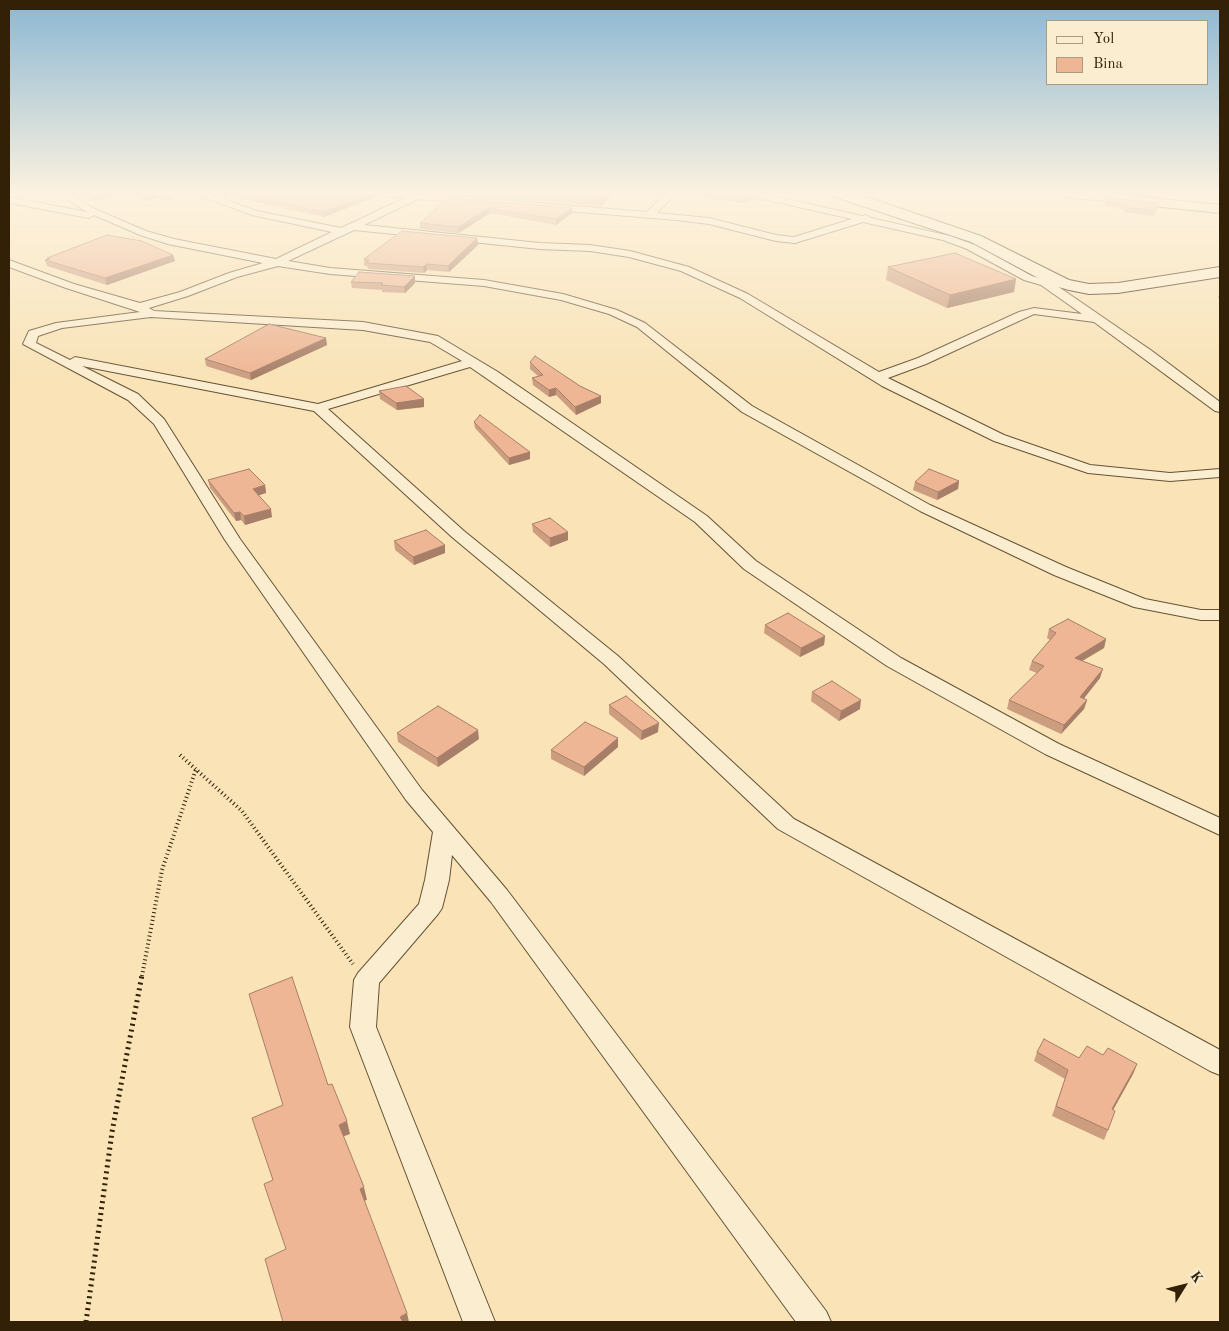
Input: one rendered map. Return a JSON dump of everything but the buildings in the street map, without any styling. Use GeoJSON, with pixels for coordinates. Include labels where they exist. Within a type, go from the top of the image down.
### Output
{"type":"FeatureCollection","features":[{"type":"Feature","properties":{"kind":"street"},"geometry":{"type":"LineString","coordinates":[[233,255],[330,271],[484,283],[563,297],[613,312],[641,325],[747,409],[925,508],[1060,571],[1140,603],[1201,615],[1220,615]]}},
{"type":"Feature","properties":{"kind":"street"},"geometry":{"type":"LineString","coordinates":[[9,263],[70,286],[146,311],[233,275],[276,263],[293,255]]}},
{"type":"Feature","properties":{"kind":"street"},"geometry":{"type":"LineString","coordinates":[[634,255],[685,269],[744,296],[878,377],[999,438],[1088,469],[1170,477],[1220,473]]}},
{"type":"Feature","properties":{"kind":"street"},"geometry":{"type":"LineString","coordinates":[[986,255],[1028,278],[1088,289],[1118,288],[1220,272]]}},
{"type":"Feature","properties":{"kind":"street"},"geometry":{"type":"LineString","coordinates":[[1004,255],[1051,282],[1097,319],[1148,354],[1220,408]]}},
{"type":"Feature","properties":{"kind":"street"},"geometry":{"type":"LineString","coordinates":[[815,1322],[499,896],[414,795],[233,540],[159,422],[133,397],[62,359],[29,344],[33,334],[60,325],[146,311],[363,326],[434,339],[472,362],[701,519],[750,565],[894,662],[1052,749],[1220,827]]}},
{"type":"Feature","properties":{"kind":"street"},"geometry":{"type":"LineString","coordinates":[[878,377],[922,360],[1023,314],[1034,311],[1097,319]]}},
{"type":"Feature","properties":{"kind":"street"},"geometry":{"type":"LineString","coordinates":[[62,359],[318,408],[472,362]]}},
{"type":"Feature","properties":{"kind":"street"},"geometry":{"type":"LineString","coordinates":[[318,408],[458,534],[611,660],[786,824],[1220,1064]]}},
{"type":"Feature","properties":{"kind":"street"},"geometry":{"type":"LineString","coordinates":[[444,831],[437,880],[430,908],[396,944],[367,980],[363,1027],[479,1322]]}},
{"type":"Feature","properties":{"kind":"path"},"geometry":{"type":"LineString","coordinates":[[180,755],[242,811],[367,983]]}},
{"type":"Feature","properties":{"kind":"path"},"geometry":{"type":"LineString","coordinates":[[86,1322],[112,1132],[162,870],[196,769]]}}]}
